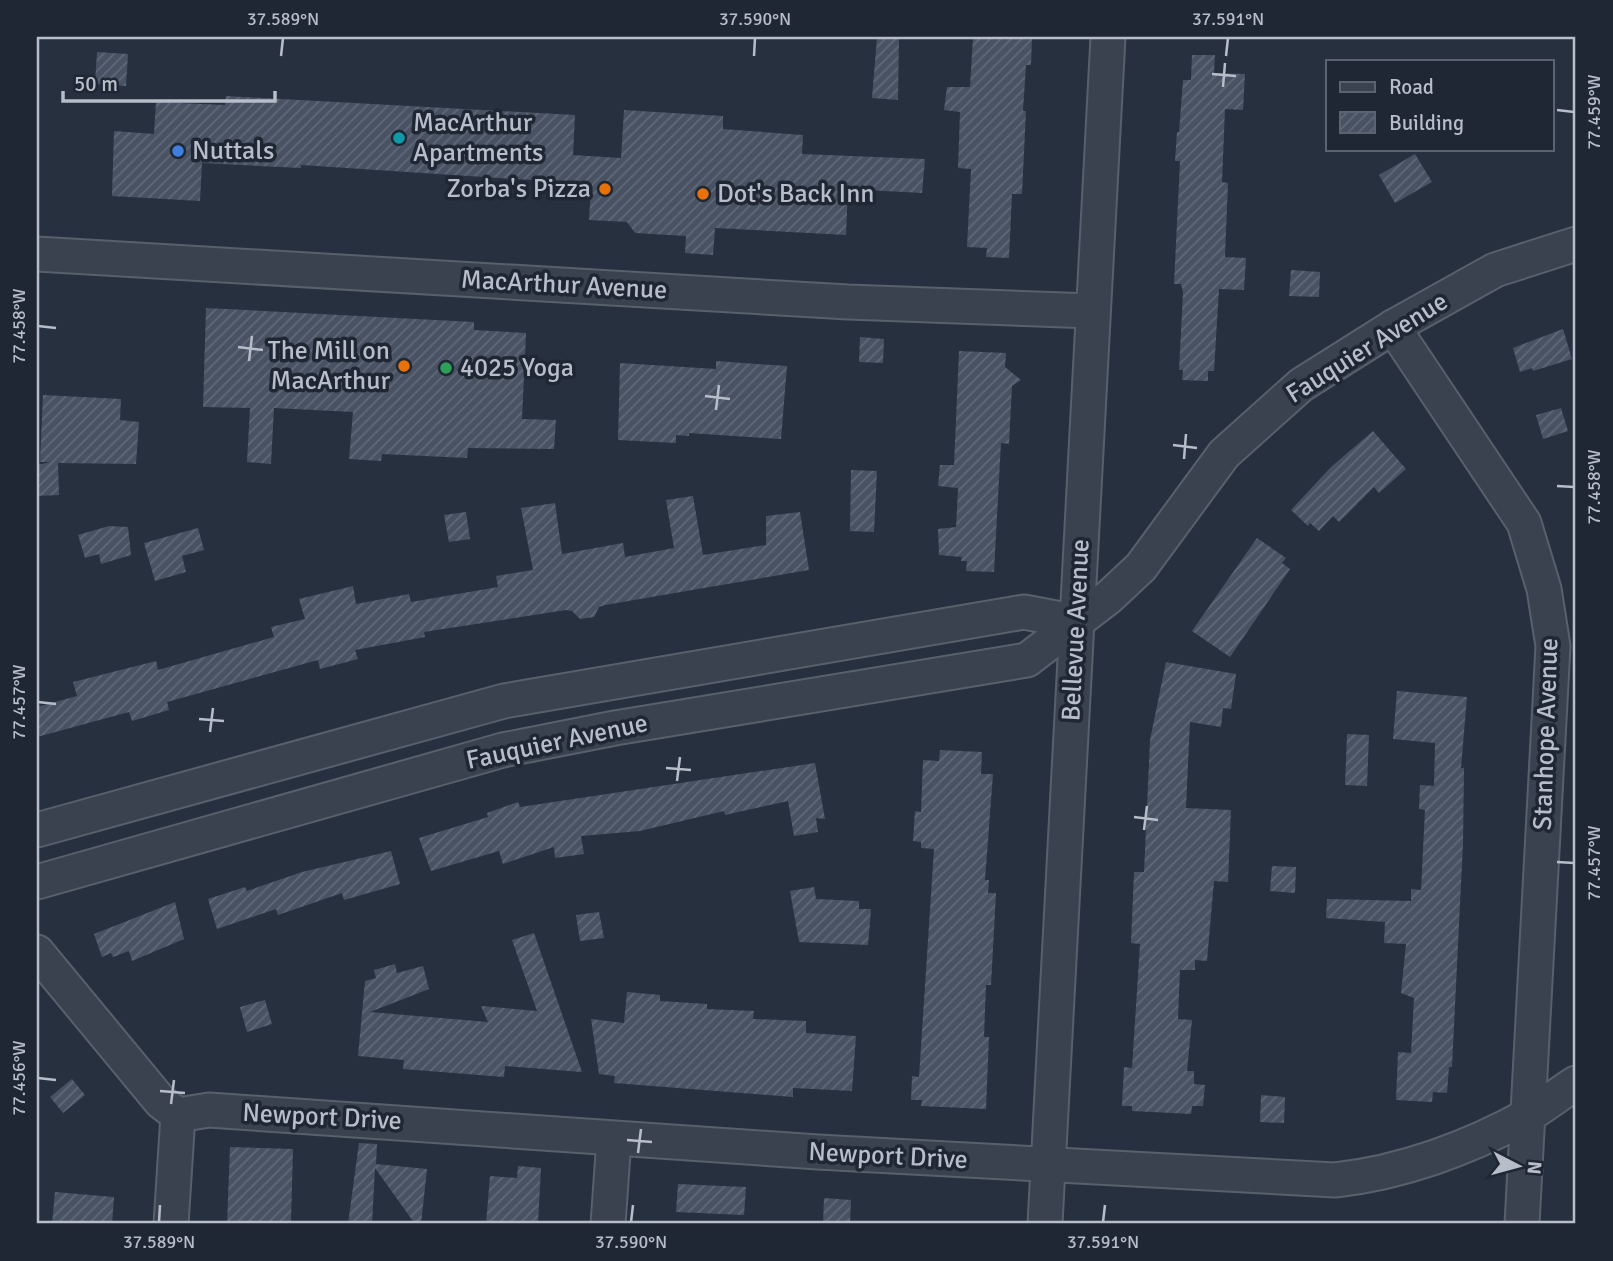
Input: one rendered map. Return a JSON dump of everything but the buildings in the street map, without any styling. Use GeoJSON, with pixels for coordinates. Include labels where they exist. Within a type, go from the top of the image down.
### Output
{"type":"FeatureCollection","features":[{"type":"Feature","properties":{"kind":"street","name":"Bellevue Avenue"},"geometry":{"type":"LineString","coordinates":[[1045,1224],[1108,37]]}},
{"type":"Feature","properties":{"kind":"street","name":"Fauquier Avenue"},"geometry":{"type":"LineString","coordinates":[[37,881],[502,750],[615,728],[1027,660],[1142,567],[1224,454],[1252,426],[1301,385],[1393,327],[1495,270],[1576,244]]}},
{"type":"Feature","properties":{"kind":"street","name":"MacArthur Avenue"},"geometry":{"type":"LineString","coordinates":[[37,254],[848,302],[1092,311]]}},
{"type":"Feature","properties":{"kind":"street","name":"Stanhope Avenue"},"geometry":{"type":"LineString","coordinates":[[1393,327],[1524,523],[1544,589],[1553,646],[1522,1224]]}},
{"type":"Feature","properties":{"kind":"street","name":"Fauquier Avenue"},"geometry":{"type":"LineString","coordinates":[[37,830],[504,701],[1024,612],[1077,622]]}},
{"type":"Feature","properties":{"kind":"street"},"geometry":{"type":"LineString","coordinates":[[37,952],[154,1094],[178,1115],[172,1224]]}},
{"type":"Feature","properties":{"kind":"street","name":"Newport Drive"},"geometry":{"type":"LineString","coordinates":[[178,1115],[223,1111],[614,1139],[1335,1180],[1385,1173],[1421,1161],[1528,1115],[1576,1083]]}},
{"type":"Feature","properties":{"kind":"street"},"geometry":{"type":"LineString","coordinates":[[608,1224],[614,1139]]}},
{"type":"Feature","properties":{"kind":"place","name":"MacArthur Apartments"},"geometry":{"type":"Point","coordinates":[399,138]}},
{"type":"Feature","properties":{"kind":"place","name":"Nuttals"},"geometry":{"type":"Point","coordinates":[178,151]}},
{"type":"Feature","properties":{"kind":"place","name":"Zorba's Pizza"},"geometry":{"type":"Point","coordinates":[605,189]}},
{"type":"Feature","properties":{"kind":"place","name":"Dot's Back Inn"},"geometry":{"type":"Point","coordinates":[703,194]}},
{"type":"Feature","properties":{"kind":"place","name":"The Mill on MacArthur"},"geometry":{"type":"Point","coordinates":[404,366]}},
{"type":"Feature","properties":{"kind":"place","name":"4025 Yoga"},"geometry":{"type":"Point","coordinates":[446,368]}}]}
